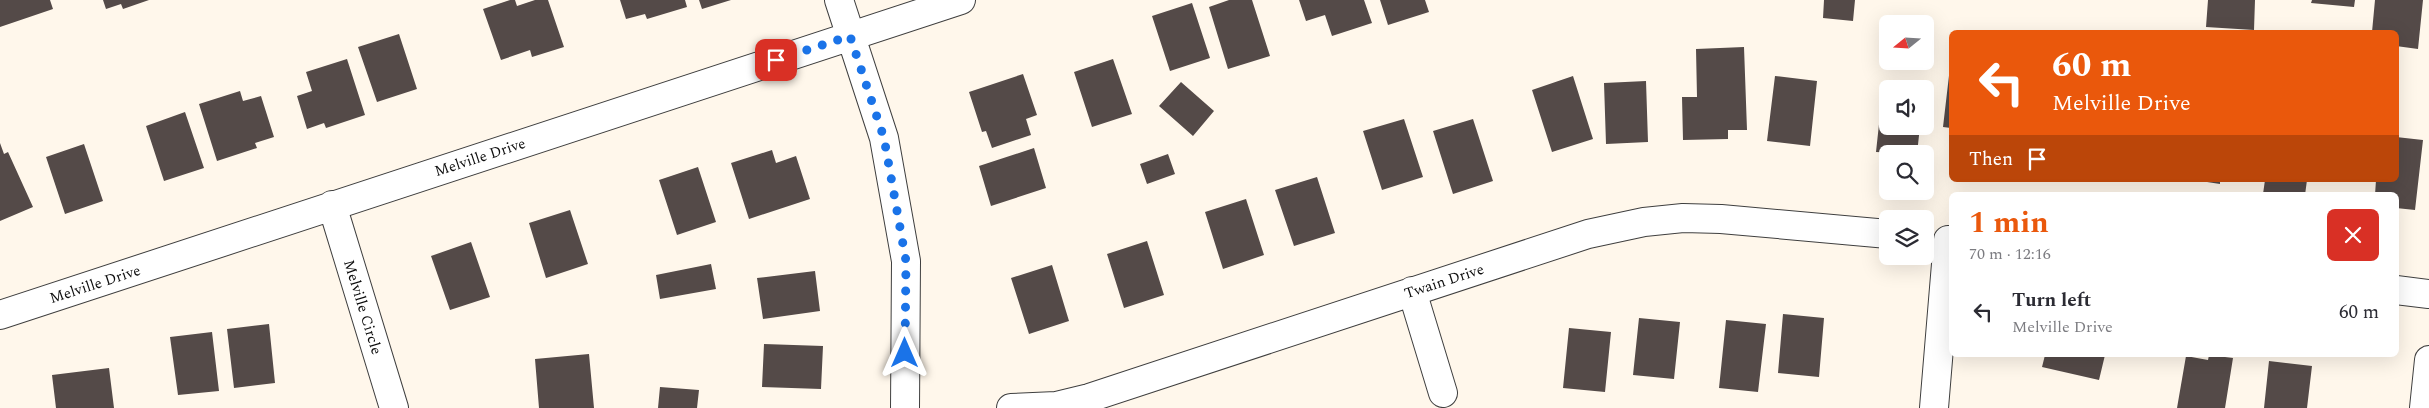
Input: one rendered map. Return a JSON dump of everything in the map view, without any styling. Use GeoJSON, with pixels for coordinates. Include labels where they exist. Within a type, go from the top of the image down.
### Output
{"type":"FeatureCollection","features":[{"type":"Feature","properties":{"kind":"street"},"geometry":{"type":"LineString","coordinates":[[840,0],[884,138],[906,261],[905,408]]}},
{"type":"Feature","properties":{"kind":"street","name":"Melville Drive"},"geometry":{"type":"LineString","coordinates":[[0,315],[960,0]]}},
{"type":"Feature","properties":{"kind":"street","name":"Melville Circle"},"geometry":{"type":"LineString","coordinates":[[332,206],[394,408]]}},
{"type":"Feature","properties":{"kind":"street","name":"Twain Drive"},"geometry":{"type":"LineString","coordinates":[[1011,408],[1056,406],[1089,398],[1588,234],[1663,219],[1721,219],[1879,233]]}},
{"type":"Feature","properties":{"kind":"street"},"geometry":{"type":"LineString","coordinates":[[1934,408],[1941,240]]}},
{"type":"Feature","properties":{"kind":"street"},"geometry":{"type":"LineString","coordinates":[[2399,290],[2429,294]]}},
{"type":"Feature","properties":{"kind":"street"},"geometry":{"type":"LineString","coordinates":[[1412,291],[1443,393]]}},
{"type":"Feature","properties":{"kind":"street"},"geometry":{"type":"LineString","coordinates":[[2424,408],[2429,360]]}},
{"type":"Feature","properties":{"kind":"building"},"geometry":{"type":"Polygon","coordinates":[[[0,0],[50,0],[53,9],[0,27],[0,0]]]}},
{"type":"Feature","properties":{"kind":"building"},"geometry":{"type":"Polygon","coordinates":[[[103,0],[149,0],[123,9],[121,4],[106,9],[103,0]]]}},
{"type":"Feature","properties":{"kind":"building"},"geometry":{"type":"Polygon","coordinates":[[[515,0],[517,6],[535,0],[548,0],[564,47],[532,57],[530,50],[501,60],[483,9],[515,0]]]}},
{"type":"Feature","properties":{"kind":"building"},"geometry":{"type":"Polygon","coordinates":[[[620,0],[685,0],[687,7],[647,19],[645,14],[626,19],[620,0]]]}},
{"type":"Feature","properties":{"kind":"building"},"geometry":{"type":"Polygon","coordinates":[[[699,0],[731,0],[702,9],[699,0]]]}},
{"type":"Feature","properties":{"kind":"building"},"geometry":{"type":"Polygon","coordinates":[[[1229,0],[1252,0],[1270,56],[1228,69],[1209,7],[1229,0]]]}},
{"type":"Feature","properties":{"kind":"building"},"geometry":{"type":"Polygon","coordinates":[[[1299,0],[1364,0],[1372,23],[1332,36],[1325,15],[1306,21],[1299,0]]]}},
{"type":"Feature","properties":{"kind":"building"},"geometry":{"type":"Polygon","coordinates":[[[1380,0],[1425,0],[1429,12],[1388,25],[1380,0]]]}},
{"type":"Feature","properties":{"kind":"building"},"geometry":{"type":"Polygon","coordinates":[[[1824,0],[1855,0],[1853,21],[1823,18],[1824,0]]]}},
{"type":"Feature","properties":{"kind":"building"},"geometry":{"type":"Polygon","coordinates":[[[2208,0],[2255,0],[2254,30],[2206,27],[2208,0]]]}},
{"type":"Feature","properties":{"kind":"building"},"geometry":{"type":"Polygon","coordinates":[[[2312,0],[2355,0],[2354,7],[2311,3],[2312,0]]]}},
{"type":"Feature","properties":{"kind":"building"},"geometry":{"type":"Polygon","coordinates":[[[2375,0],[2423,0],[2418,49],[2399,46],[2399,30],[2372,30],[2375,0]]]}},
{"type":"Feature","properties":{"kind":"building"},"geometry":{"type":"Polygon","coordinates":[[[1192,3],[1210,58],[1170,71],[1152,16],[1192,3]]]}},
{"type":"Feature","properties":{"kind":"building"},"geometry":{"type":"Polygon","coordinates":[[[399,34],[417,89],[377,102],[358,47],[399,34]]]}},
{"type":"Feature","properties":{"kind":"building"},"geometry":{"type":"Polygon","coordinates":[[[1744,47],[1747,130],[1728,130],[1728,139],[1683,140],[1682,97],[1697,97],[1696,49],[1744,47]]]}},
{"type":"Feature","properties":{"kind":"building"},"geometry":{"type":"Polygon","coordinates":[[[347,59],[365,115],[326,128],[324,123],[307,129],[297,96],[312,91],[306,72],[347,59]]]}},
{"type":"Feature","properties":{"kind":"building"},"geometry":{"type":"Polygon","coordinates":[[[1113,59],[1132,114],[1092,127],[1074,72],[1113,59]]]}},
{"type":"Feature","properties":{"kind":"building"},"geometry":{"type":"Polygon","coordinates":[[[1023,74],[1037,115],[1026,119],[1031,135],[992,148],[986,131],[982,132],[969,92],[1023,74]]]}},
{"type":"Feature","properties":{"kind":"building"},"geometry":{"type":"Polygon","coordinates":[[[1573,76],[1593,139],[1552,152],[1532,90],[1573,76]]]}},
{"type":"Feature","properties":{"kind":"building"},"geometry":{"type":"Polygon","coordinates":[[[1775,76],[1817,81],[1810,146],[1767,141],[1775,76]]]}},
{"type":"Feature","properties":{"kind":"building"},"geometry":{"type":"Polygon","coordinates":[[[1949,76],[1949,128],[1943,127],[1949,76]]]}},
{"type":"Feature","properties":{"kind":"building"},"geometry":{"type":"Polygon","coordinates":[[[1646,81],[1648,142],[1606,144],[1604,83],[1646,81]]]}},
{"type":"Feature","properties":{"kind":"building"},"geometry":{"type":"Polygon","coordinates":[[[1181,82],[1214,111],[1193,136],[1159,106],[1181,82]]]}},
{"type":"Feature","properties":{"kind":"building"},"geometry":{"type":"Polygon","coordinates":[[[240,91],[243,101],[261,96],[274,137],[255,143],[257,148],[217,161],[199,104],[240,91]]]}},
{"type":"Feature","properties":{"kind":"building"},"geometry":{"type":"Polygon","coordinates":[[[185,112],[204,168],[164,181],[146,126],[185,112]]]}},
{"type":"Feature","properties":{"kind":"building"},"geometry":{"type":"Polygon","coordinates":[[[1404,119],[1423,177],[1382,190],[1363,131],[1404,119]]]}},
{"type":"Feature","properties":{"kind":"building"},"geometry":{"type":"Polygon","coordinates":[[[1473,119],[1493,181],[1453,194],[1433,131],[1473,119]]]}},
{"type":"Feature","properties":{"kind":"building"},"geometry":{"type":"Polygon","coordinates":[[[1879,124],[1879,135],[1919,135],[1918,145],[1879,145],[1879,152],[1876,152],[1879,124]]]}},
{"type":"Feature","properties":{"kind":"building"},"geometry":{"type":"Polygon","coordinates":[[[2399,137],[2423,140],[2415,210],[2399,208],[2399,192],[2375,192],[2376,182],[2399,182],[2399,137]]]}},
{"type":"Feature","properties":{"kind":"building"},"geometry":{"type":"Polygon","coordinates":[[[0,143],[4,154],[8,152],[33,207],[0,221],[0,143]]]}},
{"type":"Feature","properties":{"kind":"building"},"geometry":{"type":"Polygon","coordinates":[[[84,144],[103,201],[65,214],[46,157],[84,144]]]}},
{"type":"Feature","properties":{"kind":"building"},"geometry":{"type":"Polygon","coordinates":[[[1034,148],[1046,188],[991,206],[979,166],[1034,148]]]}},
{"type":"Feature","properties":{"kind":"building"},"geometry":{"type":"Polygon","coordinates":[[[772,150],[776,163],[796,156],[810,199],[749,219],[731,163],[772,150]]]}},
{"type":"Feature","properties":{"kind":"building"},"geometry":{"type":"Polygon","coordinates":[[[1168,154],[1175,174],[1147,184],[1140,164],[1168,154]]]}},
{"type":"Feature","properties":{"kind":"building"},"geometry":{"type":"Polygon","coordinates":[[[698,167],[716,222],[677,235],[659,180],[698,167]]]}},
{"type":"Feature","properties":{"kind":"building"},"geometry":{"type":"Polygon","coordinates":[[[1317,177],[1335,233],[1294,246],[1275,190],[1317,177]]]}},
{"type":"Feature","properties":{"kind":"building"},"geometry":{"type":"Polygon","coordinates":[[[2265,182],[2307,182],[2305,192],[2263,192],[2265,182]]]}},
{"type":"Feature","properties":{"kind":"building"},"geometry":{"type":"Polygon","coordinates":[[[1246,199],[1264,255],[1223,269],[1205,212],[1246,199]]]}},
{"type":"Feature","properties":{"kind":"building"},"geometry":{"type":"Polygon","coordinates":[[[570,210],[588,264],[546,278],[529,223],[570,210]]]}},
{"type":"Feature","properties":{"kind":"building"},"geometry":{"type":"Polygon","coordinates":[[[1147,241],[1164,295],[1124,308],[1107,254],[1147,241]]]}},
{"type":"Feature","properties":{"kind":"building"},"geometry":{"type":"Polygon","coordinates":[[[471,242],[490,297],[450,310],[431,256],[471,242]]]}},
{"type":"Feature","properties":{"kind":"building"},"geometry":{"type":"Polygon","coordinates":[[[711,264],[716,289],[660,299],[656,275],[711,264]]]}},
{"type":"Feature","properties":{"kind":"building"},"geometry":{"type":"Polygon","coordinates":[[[1052,265],[1069,321],[1029,334],[1011,278],[1052,265]]]}},
{"type":"Feature","properties":{"kind":"building"},"geometry":{"type":"Polygon","coordinates":[[[815,271],[820,311],[763,319],[757,278],[815,271]]]}},
{"type":"Feature","properties":{"kind":"building"},"geometry":{"type":"Polygon","coordinates":[[[1783,314],[1824,318],[1819,377],[1778,373],[1783,314]]]}},
{"type":"Feature","properties":{"kind":"building"},"geometry":{"type":"Polygon","coordinates":[[[1639,318],[1680,322],[1674,379],[1633,375],[1639,318]]]}},
{"type":"Feature","properties":{"kind":"building"},"geometry":{"type":"Polygon","coordinates":[[[1726,320],[1766,324],[1758,392],[1719,388],[1726,320]]]}},
{"type":"Feature","properties":{"kind":"building"},"geometry":{"type":"Polygon","coordinates":[[[269,324],[275,383],[234,388],[227,329],[269,324]]]}},
{"type":"Feature","properties":{"kind":"building"},"geometry":{"type":"Polygon","coordinates":[[[1569,328],[1611,332],[1605,392],[1563,388],[1569,328]]]}},
{"type":"Feature","properties":{"kind":"building"},"geometry":{"type":"Polygon","coordinates":[[[212,332],[219,391],[178,395],[170,337],[212,332]]]}},
{"type":"Feature","properties":{"kind":"building"},"geometry":{"type":"Polygon","coordinates":[[[764,344],[823,346],[821,389],[762,387],[764,344]]]}},
{"type":"Feature","properties":{"kind":"building"},"geometry":{"type":"Polygon","coordinates":[[[589,354],[594,408],[539,408],[535,359],[589,354]]]}},
{"type":"Feature","properties":{"kind":"building"},"geometry":{"type":"Polygon","coordinates":[[[2044,357],[2105,357],[2099,380],[2042,367],[2044,357]]]}},
{"type":"Feature","properties":{"kind":"building"},"geometry":{"type":"Polygon","coordinates":[[[2186,357],[2208,360],[2209,357],[2233,358],[2225,408],[2177,408],[2186,357]]]}},
{"type":"Feature","properties":{"kind":"building"},"geometry":{"type":"Polygon","coordinates":[[[2269,361],[2312,366],[2307,408],[2264,408],[2269,361]]]}},
{"type":"Feature","properties":{"kind":"building"},"geometry":{"type":"Polygon","coordinates":[[[109,368],[114,408],[56,408],[52,375],[109,368]]]}},
{"type":"Feature","properties":{"kind":"building"},"geometry":{"type":"Polygon","coordinates":[[[660,387],[699,390],[697,408],[658,408],[660,387]]]}},
{"type":"Feature","properties":{"kind":"route"},"geometry":{"type":"LineString","coordinates":[[776,60],[850,36],[884,138],[906,261],[905,353]]}}]}
